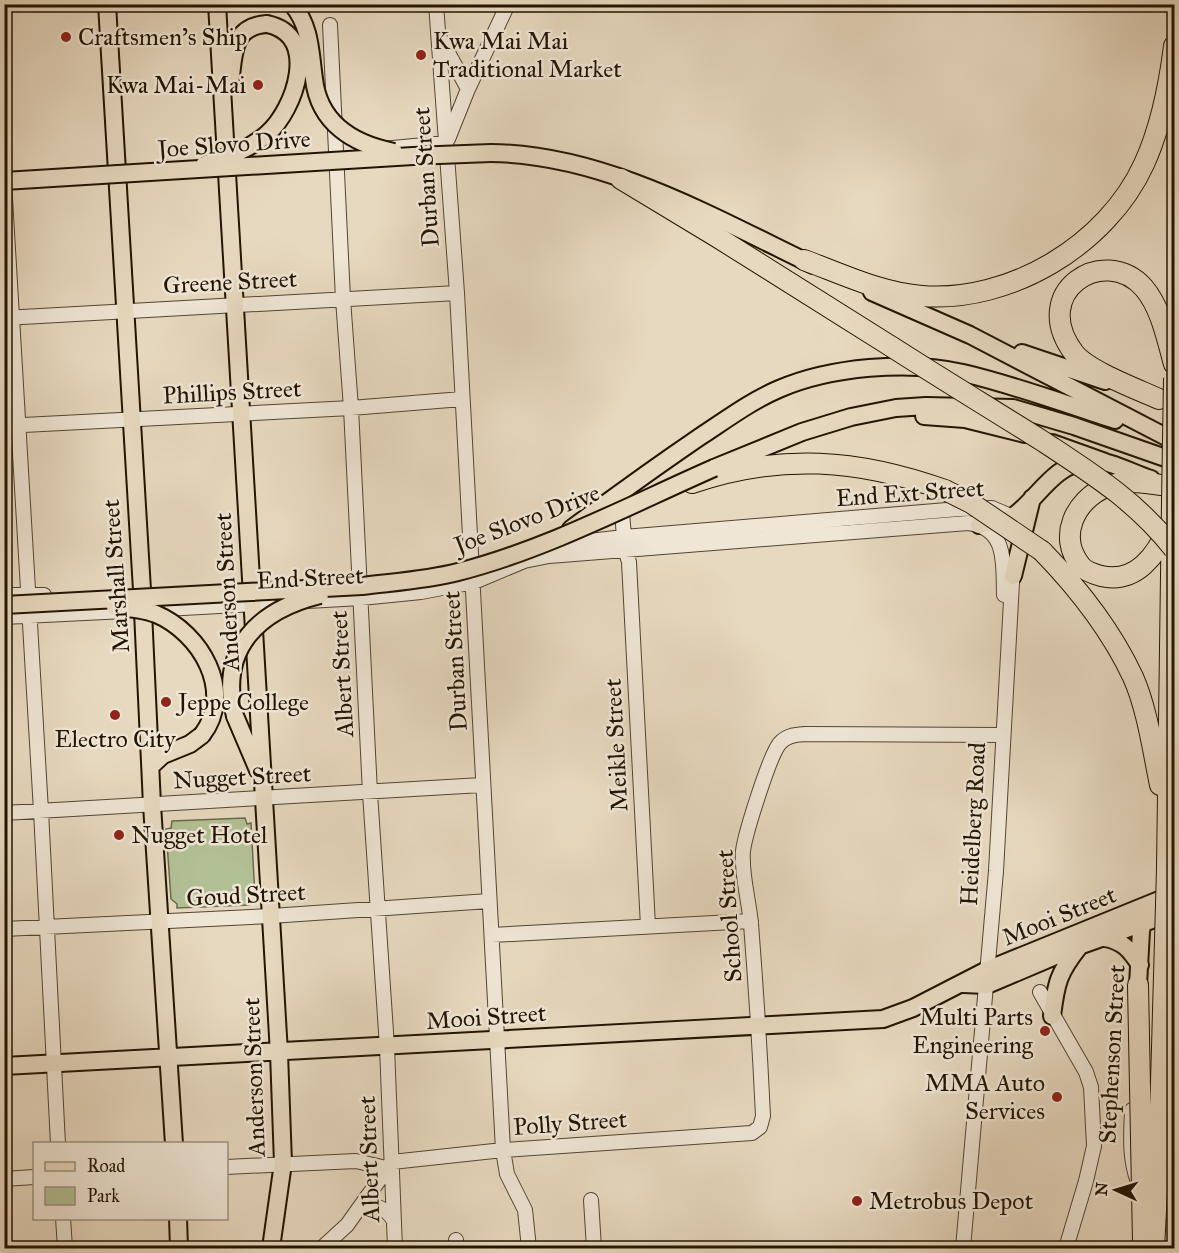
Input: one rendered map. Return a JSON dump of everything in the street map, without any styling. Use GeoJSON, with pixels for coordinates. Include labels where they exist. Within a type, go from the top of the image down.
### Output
{"type":"FeatureCollection","features":[{"type":"Feature","properties":{"kind":"highway"},"geometry":{"type":"LineString","coordinates":[[804,260],[892,292],[920,296],[943,297],[989,291],[1036,271],[1085,239],[1124,197],[1143,166],[1156,133],[1165,101],[1174,46]]}},
{"type":"Feature","properties":{"kind":"highway"},"geometry":{"type":"LineString","coordinates":[[621,178],[1090,472],[1131,502],[1160,531],[1174,549]]}},
{"type":"Feature","properties":{"kind":"highway"},"geometry":{"type":"LineString","coordinates":[[1167,401],[1098,371],[1076,355],[1063,335],[1058,322],[1063,298],[1070,287],[1078,278],[1091,273],[1112,270],[1132,278],[1143,286],[1151,297],[1174,364]]}},
{"type":"Feature","properties":{"kind":"highway"},"geometry":{"type":"LineString","coordinates":[[1166,1242],[1160,1155],[1174,378]]}},
{"type":"Feature","properties":{"kind":"highway"},"geometry":{"type":"LineString","coordinates":[[646,498],[736,471],[780,464],[837,464],[877,470],[945,490],[971,503],[1042,551],[1089,605],[1115,643],[1134,679],[1149,732],[1160,785],[1167,862]]}},
{"type":"Feature","properties":{"kind":"highway"},"geometry":{"type":"LineString","coordinates":[[1123,483],[1144,483],[1173,496],[1169,524],[1162,544],[1151,560],[1131,574],[1108,577],[1094,574],[1082,567],[1072,551],[1070,527],[1074,515],[1087,498],[1106,487],[1123,483]]}},
{"type":"Feature","properties":{"kind":"highway"},"geometry":{"type":"LineString","coordinates":[[1139,971],[1143,1248]]}},
{"type":"Feature","properties":{"kind":"main road","name":"Marshall Street"},"geometry":{"type":"LineString","coordinates":[[107,4],[130,420],[142,590],[152,805],[174,1142]]}},
{"type":"Feature","properties":{"kind":"main road","name":"Anderson Street"},"geometry":{"type":"LineString","coordinates":[[217,4],[279,1053],[283,1163],[271,1248]]}},
{"type":"Feature","properties":{"kind":"main road"},"geometry":{"type":"LineString","coordinates":[[292,4],[305,23],[309,34],[314,79],[320,105],[334,124],[353,139],[367,146],[413,156]]}},
{"type":"Feature","properties":{"kind":"main road"},"geometry":{"type":"LineString","coordinates":[[190,171],[243,150],[258,141],[268,133],[286,110],[298,80],[299,66],[297,52],[289,36],[282,29],[267,24],[251,27],[238,38],[224,115]]}},
{"type":"Feature","properties":{"kind":"main road","name":"Joe Slovo Drive"},"geometry":{"type":"LineString","coordinates":[[4,180],[491,153],[516,153],[562,160],[621,178],[680,202],[970,335]]}},
{"type":"Feature","properties":{"kind":"main road"},"geometry":{"type":"LineString","coordinates":[[970,335],[1167,401]]}},
{"type":"Feature","properties":{"kind":"main road"},"geometry":{"type":"LineString","coordinates":[[970,335],[1174,441]]}},
{"type":"Feature","properties":{"kind":"main road"},"geometry":{"type":"LineString","coordinates":[[549,546],[624,490],[752,402],[780,389],[833,372],[881,367],[911,367],[961,372],[1035,394],[1174,441]]}},
{"type":"Feature","properties":{"kind":"main road","name":"Joe Slovo Drive"},"geometry":{"type":"LineString","coordinates":[[4,605],[361,587],[456,573],[541,544],[802,432],[851,417],[896,408],[926,406],[1013,408],[1074,426],[1174,461]]}},
{"type":"Feature","properties":{"kind":"main road"},"geometry":{"type":"LineString","coordinates":[[871,413],[965,419],[1024,434],[1071,448],[1105,462],[1173,496]]}},
{"type":"Feature","properties":{"kind":"main road"},"geometry":{"type":"LineString","coordinates":[[979,525],[1013,517],[1048,480],[1069,466],[1090,461],[1105,462]]}},
{"type":"Feature","properties":{"kind":"main road"},"geometry":{"type":"LineString","coordinates":[[1013,576],[1033,497]]}},
{"type":"Feature","properties":{"kind":"main road"},"geometry":{"type":"LineString","coordinates":[[262,777],[235,716],[230,690],[232,672],[239,650],[256,626],[281,608],[303,599],[361,587]]}},
{"type":"Feature","properties":{"kind":"main road"},"geometry":{"type":"LineString","coordinates":[[52,603],[141,610],[163,618],[187,634],[206,658],[214,685],[214,709],[208,728],[190,744],[163,755],[151,766]]}},
{"type":"Feature","properties":{"kind":"main road","name":"Mooi Street"},"geometry":{"type":"LineString","coordinates":[[987,978],[1174,894]]}},
{"type":"Feature","properties":{"kind":"main road","name":"Stephenson Street"},"geometry":{"type":"LineString","coordinates":[[1139,971],[1143,923],[1147,909],[1155,903]]}},
{"type":"Feature","properties":{"kind":"main road","name":"Mooi Street"},"geometry":{"type":"LineString","coordinates":[[4,1066],[884,1019],[913,1008],[962,984],[987,978],[1105,938],[1174,912]]}},
{"type":"Feature","properties":{"kind":"main road"},"geometry":{"type":"LineString","coordinates":[[1139,971],[1150,946],[1168,933],[1174,933]]}},
{"type":"Feature","properties":{"kind":"main road"},"geometry":{"type":"LineString","coordinates":[[1105,938],[1117,940],[1127,946],[1139,971]]}},
{"type":"Feature","properties":{"kind":"main road"},"geometry":{"type":"LineString","coordinates":[[1052,1016],[1055,990],[1060,974],[1079,946]]}},
{"type":"Feature","properties":{"kind":"main road"},"geometry":{"type":"LineString","coordinates":[[178,1220],[179,1248]]}},
{"type":"Feature","properties":{"kind":"street","name":"Durban Street"},"geometry":{"type":"LineString","coordinates":[[436,4],[457,293],[473,562],[503,1150],[507,1174],[525,1210],[529,1248]]}},
{"type":"Feature","properties":{"kind":"street"},"geometry":{"type":"LineString","coordinates":[[58,1142],[28,596],[11,426],[4,180],[446,143],[468,89],[508,4]]}},
{"type":"Feature","properties":{"kind":"street","name":"Albert Street"},"geometry":{"type":"LineString","coordinates":[[330,25],[370,793],[387,1047],[389,1165],[395,1248]]}},
{"type":"Feature","properties":{"kind":"street","name":"Durban Street"},"geometry":{"type":"LineString","coordinates":[[437,34],[468,89]]}},
{"type":"Feature","properties":{"kind":"street","name":"Greene Street"},"geometry":{"type":"LineString","coordinates":[[9,318],[457,293]]}},
{"type":"Feature","properties":{"kind":"street","name":"Phillips Street"},"geometry":{"type":"LineString","coordinates":[[11,426],[351,408],[462,399]]}},
{"type":"Feature","properties":{"kind":"street","name":"Meikle Street"},"geometry":{"type":"LineString","coordinates":[[624,490],[648,926]]}},
{"type":"Feature","properties":{"kind":"street","name":"End Ext Street"},"geometry":{"type":"LineString","coordinates":[[474,582],[535,558],[959,509],[992,508],[1013,517],[1013,576],[1005,681]]}},
{"type":"Feature","properties":{"kind":"street","name":"End Ext Street"},"geometry":{"type":"LineString","coordinates":[[473,562],[549,546],[628,547],[968,523],[979,525],[992,533],[1003,554],[1005,681]]}},
{"type":"Feature","properties":{"kind":"street","name":"End Street"},"geometry":{"type":"LineString","coordinates":[[4,617],[252,604],[361,587],[473,562]]}},
{"type":"Feature","properties":{"kind":"street","name":"End Street"},"geometry":{"type":"LineString","coordinates":[[4,595],[28,596],[251,584],[361,587],[422,592],[474,582]]}},
{"type":"Feature","properties":{"kind":"street","name":"Heidelberg Road"},"geometry":{"type":"LineString","coordinates":[[963,1248],[996,871],[1005,681]]}},
{"type":"Feature","properties":{"kind":"street","name":"School Street"},"geometry":{"type":"LineString","coordinates":[[752,1133],[760,1127],[763,1116],[751,921],[743,848],[759,794],[781,741],[789,736],[805,734],[1002,735]]}},
{"type":"Feature","properties":{"kind":"street","name":"Nugget Street"},"geometry":{"type":"LineString","coordinates":[[4,813],[483,785]]}},
{"type":"Feature","properties":{"kind":"street","name":"Goud Street"},"geometry":{"type":"LineString","coordinates":[[4,928],[379,910],[489,901]]}},
{"type":"Feature","properties":{"kind":"street"},"geometry":{"type":"LineString","coordinates":[[492,935],[751,921]]}},
{"type":"Feature","properties":{"kind":"street","name":"Stephenson Street"},"geometry":{"type":"LineString","coordinates":[[1139,971],[1130,1148],[1132,1166],[1142,1194],[1166,1242]]}},
{"type":"Feature","properties":{"kind":"street"},"geometry":{"type":"LineString","coordinates":[[1040,992],[1086,1072],[1091,1088],[1094,1146],[1066,1248]]}},
{"type":"Feature","properties":{"kind":"street","name":"Polly Street"},"geometry":{"type":"LineString","coordinates":[[228,1167],[356,1161],[389,1165],[503,1150],[752,1133]]}},
{"type":"Feature","properties":{"kind":"street"},"geometry":{"type":"LineString","coordinates":[[322,1248],[346,1225],[389,1165]]}},
{"type":"Feature","properties":{"kind":"street"},"geometry":{"type":"LineString","coordinates":[[4,1179],[33,1177]]}},
{"type":"Feature","properties":{"kind":"street"},"geometry":{"type":"LineString","coordinates":[[591,1200],[594,1248]]}},
{"type":"Feature","properties":{"kind":"street"},"geometry":{"type":"LineString","coordinates":[[361,1206],[375,1206],[382,1209],[390,1214],[394,1221]]}},
{"type":"Feature","properties":{"kind":"street"},"geometry":{"type":"LineString","coordinates":[[63,1220],[64,1248]]}},
{"type":"Feature","properties":{"kind":"green space"},"geometry":{"type":"Polygon","coordinates":[[[245,818],[247,824],[251,823],[255,896],[251,896],[249,905],[177,908],[177,904],[171,899],[166,829],[171,828],[172,821],[245,818]]]}},
{"type":"Feature","properties":{"kind":"place","name":"Craftsmen's Ship"},"geometry":{"type":"Point","coordinates":[66,37]}},
{"type":"Feature","properties":{"kind":"place","name":"Kwa Mai Mai Traditional Market"},"geometry":{"type":"Point","coordinates":[421,55]}},
{"type":"Feature","properties":{"kind":"place","name":"Kwa Mai-Mai"},"geometry":{"type":"Point","coordinates":[258,85]}},
{"type":"Feature","properties":{"kind":"place","name":"Jeppe College"},"geometry":{"type":"Point","coordinates":[166,702]}},
{"type":"Feature","properties":{"kind":"place","name":"Electro City"},"geometry":{"type":"Point","coordinates":[115,715]}},
{"type":"Feature","properties":{"kind":"place","name":"Nugget Hotel"},"geometry":{"type":"Point","coordinates":[119,835]}},
{"type":"Feature","properties":{"kind":"place","name":"Multi Parts Engineering"},"geometry":{"type":"Point","coordinates":[1045,1031]}},
{"type":"Feature","properties":{"kind":"place","name":"MMA Auto Services"},"geometry":{"type":"Point","coordinates":[1057,1097]}},
{"type":"Feature","properties":{"kind":"place","name":"Metrobus Depot"},"geometry":{"type":"Point","coordinates":[857,1201]}}]}
